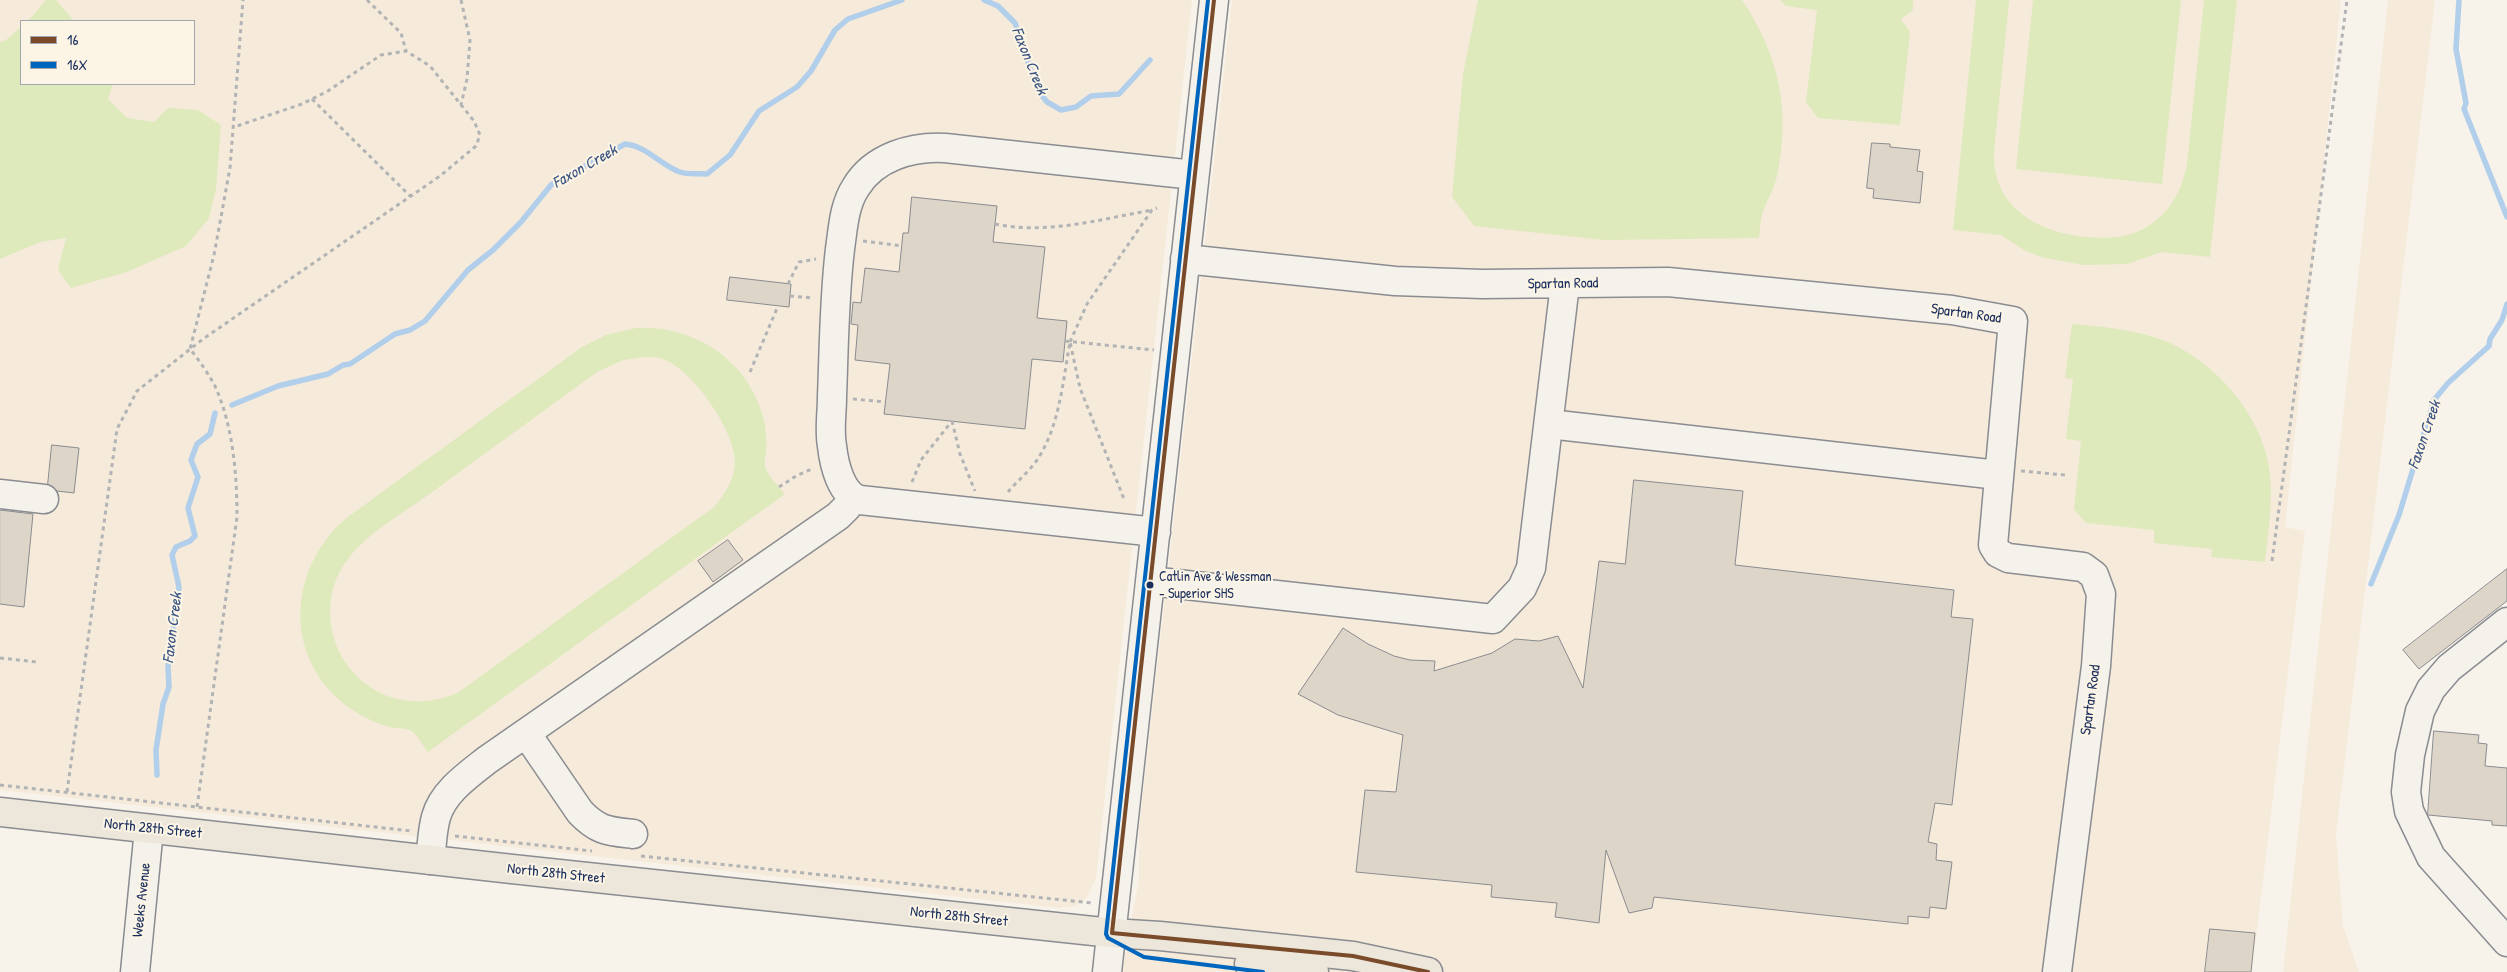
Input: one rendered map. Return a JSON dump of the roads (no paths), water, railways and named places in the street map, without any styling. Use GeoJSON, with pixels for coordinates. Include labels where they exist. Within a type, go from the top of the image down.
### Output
{"type":"FeatureCollection","features":[{"type":"Feature","properties":{"kind":"main road","name":"North 28th Street"},"geometry":{"type":"LineString","coordinates":[[0,812],[149,829],[432,847],[1112,933],[1160,936],[1353,956],[1428,972]]}},
{"type":"Feature","properties":{"kind":"main road","name":"North 28th Street"},"geometry":{"type":"LineString","coordinates":[[1112,933],[1145,951],[1314,972]]}},
{"type":"Feature","properties":{"kind":"street"},"geometry":{"type":"LineString","coordinates":[[1107,972],[1214,0]]}},
{"type":"Feature","properties":{"kind":"street"},"geometry":{"type":"LineString","coordinates":[[1156,532],[1083,535],[973,512],[860,500],[852,497],[845,487],[835,460],[830,429],[834,304],[840,248],[849,201],[861,180],[884,160],[916,149],[958,149],[1194,175]]}},
{"type":"Feature","properties":{"kind":"street","name":"Spartan Road"},"geometry":{"type":"LineString","coordinates":[[1185,259],[1388,280],[1467,284],[1668,282],[1952,310],[2013,320],[1992,535],[1996,550],[2008,558],[2083,567],[2094,575],[2101,594],[2096,666],[2057,972]]}},
{"type":"Feature","properties":{"kind":"street"},"geometry":{"type":"LineString","coordinates":[[1150,581],[1492,619],[1519,593],[1529,575],[1533,558],[1565,284]]}},
{"type":"Feature","properties":{"kind":"street"},"geometry":{"type":"LineString","coordinates":[[1549,424],[1998,472]]}},
{"type":"Feature","properties":{"kind":"street"},"geometry":{"type":"LineString","coordinates":[[0,494],[44,499]]}},
{"type":"Feature","properties":{"kind":"street"},"geometry":{"type":"LineString","coordinates":[[432,847],[438,812],[456,786],[487,760],[838,516],[847,507],[852,497]]}},
{"type":"Feature","properties":{"kind":"street"},"geometry":{"type":"LineString","coordinates":[[2507,622],[2449,668],[2431,689],[2420,710],[2410,755],[2406,792],[2409,811],[2431,857],[2507,942]]}},
{"type":"Feature","properties":{"kind":"street"},"geometry":{"type":"LineString","coordinates":[[526,733],[580,812],[590,823],[634,845]]}},
{"type":"Feature","properties":{"kind":"street","name":"Weeks Avenue"},"geometry":{"type":"LineString","coordinates":[[135,972],[149,829]]}},
{"type":"Feature","properties":{"kind":"waterway","name":"Faxon Creek"},"geometry":{"type":"LineString","coordinates":[[232,405],[278,386],[328,374],[343,365],[350,364],[395,334],[410,330],[425,321],[468,270],[493,250],[521,222],[551,185],[625,144],[640,148],[680,172],[707,174],[730,155],[759,111],[797,87],[811,71],[835,30],[848,19],[902,0]]}},
{"type":"Feature","properties":{"kind":"waterway","name":"Faxon Creek"},"geometry":{"type":"LineString","coordinates":[[984,0],[998,6],[1015,23],[1037,89],[1047,102],[1061,110],[1076,107],[1091,96],[1119,94],[1150,60]]}},
{"type":"Feature","properties":{"kind":"waterway","name":"Faxon Creek"},"geometry":{"type":"LineString","coordinates":[[2459,0],[2456,49],[2466,103],[2464,109],[2507,217]]}},
{"type":"Feature","properties":{"kind":"waterway","name":"Faxon Creek"},"geometry":{"type":"LineString","coordinates":[[2371,584],[2399,515],[2434,400],[2448,383],[2489,346],[2490,339],[2502,320],[2507,304]]}},
{"type":"Feature","properties":{"kind":"waterway","name":"Faxon Creek"},"geometry":{"type":"LineString","coordinates":[[157,775],[156,750],[163,704],[169,687],[168,667],[179,587],[172,555],[176,547],[190,541],[195,536],[188,508],[198,477],[191,460],[197,444],[210,434],[215,413]]}},
{"type":"Feature","properties":{"kind":"place","name":"Catlin Ave & Wessman - Superior SHS"},"geometry":{"type":"Point","coordinates":[1150,585]}}]}
